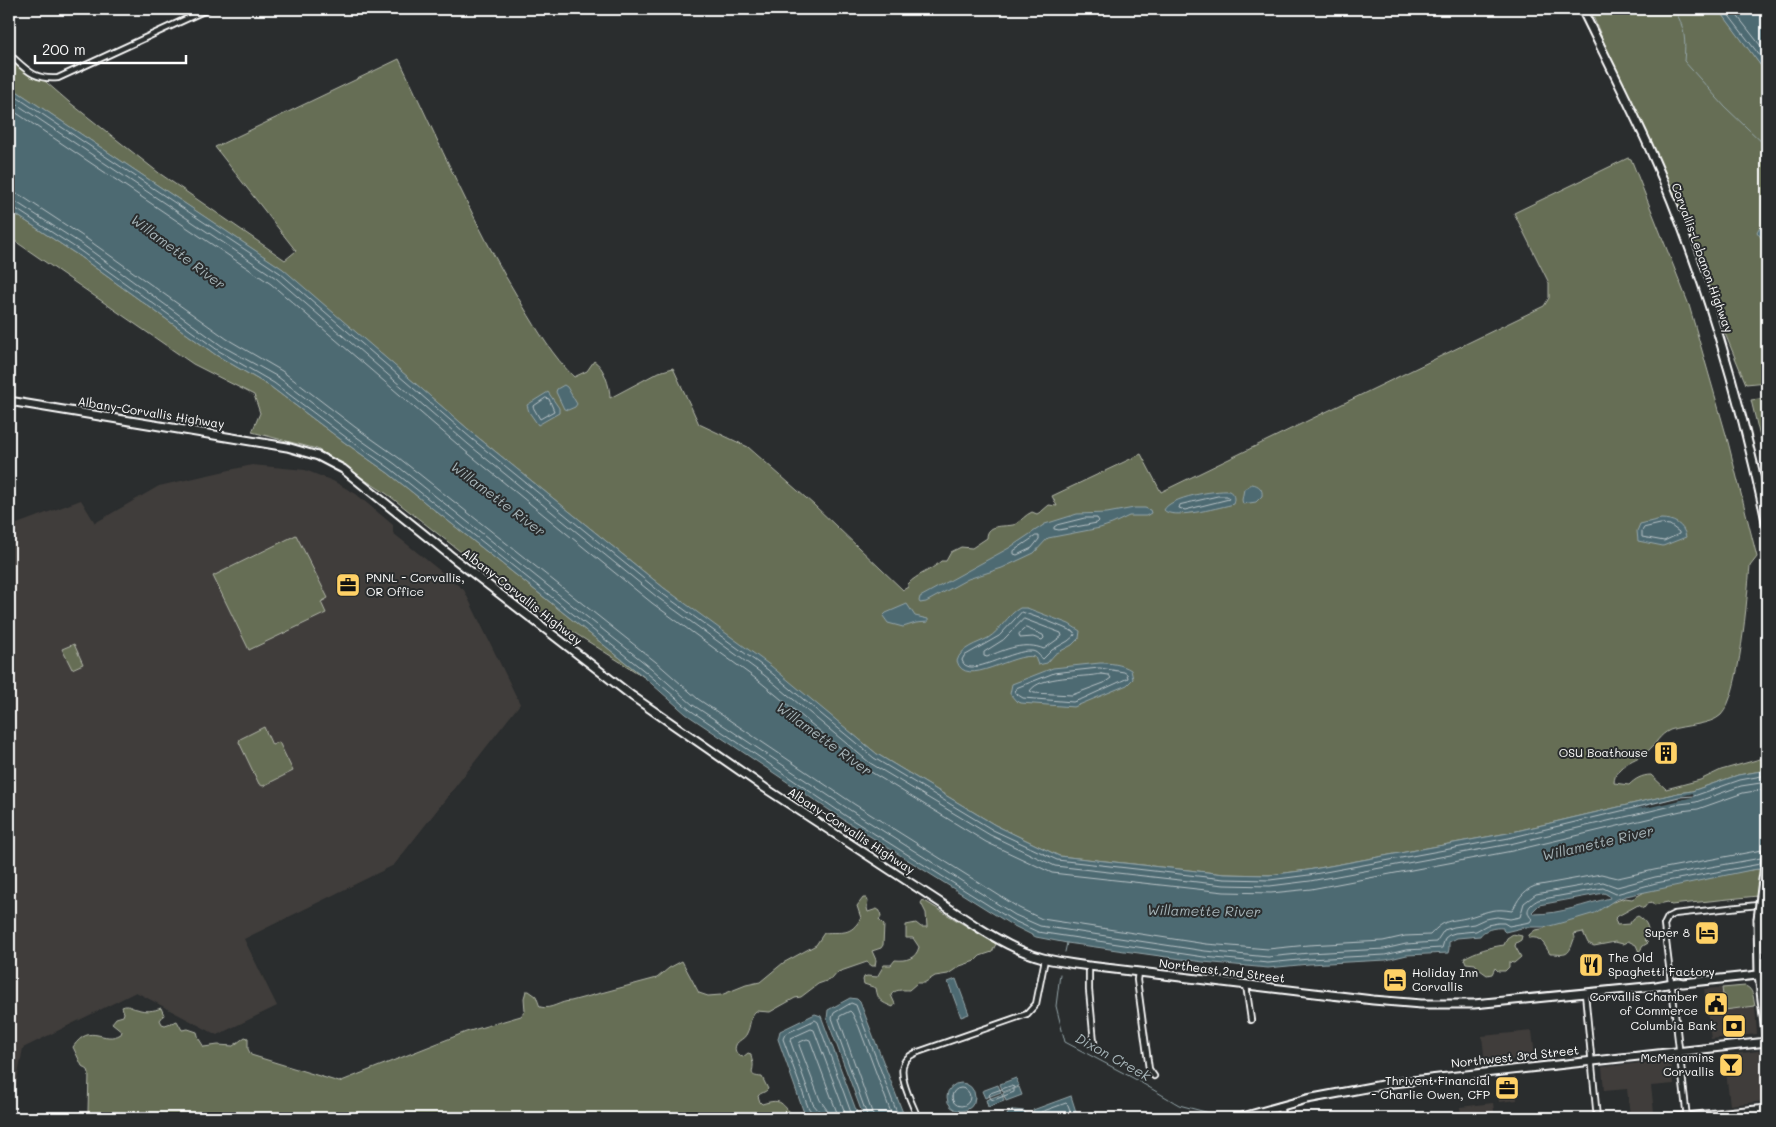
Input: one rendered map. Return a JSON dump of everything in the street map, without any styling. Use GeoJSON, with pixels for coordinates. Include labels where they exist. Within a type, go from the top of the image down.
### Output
{"type":"FeatureCollection","features":[{"type":"Feature","properties":{"kind":"highway","name":"Corvallis-Lebanon Highway"},"geometry":{"type":"LineString","coordinates":[[1582,9],[1648,145],[1677,217],[1719,338],[1765,507],[1767,526]]}},
{"type":"Feature","properties":{"kind":"highway","name":"Albany-Corvallis Highway"},"geometry":{"type":"LineString","coordinates":[[9,401],[287,447],[308,452],[331,461],[354,476],[463,566],[632,696],[765,788],[976,926]]}},
{"type":"Feature","properties":{"kind":"highway"},"geometry":{"type":"LineString","coordinates":[[1767,849],[1758,919],[1759,975],[1767,1041]]}},
{"type":"Feature","properties":{"kind":"highway","name":"Northeast 2nd Street"},"geometry":{"type":"LineString","coordinates":[[976,926],[1016,949],[1045,959],[1138,972],[1397,1002],[1474,1004],[1767,974]]}},
{"type":"Feature","properties":{"kind":"highway","name":"Northwest 3rd Street"},"geometry":{"type":"LineString","coordinates":[[1239,1118],[1280,1106],[1345,1091],[1393,1083],[1767,1041]]}},
{"type":"Feature","properties":{"kind":"highway"},"geometry":{"type":"LineString","coordinates":[[1675,1118],[1767,1109]]}},
{"type":"Feature","properties":{"kind":"street"},"geometry":{"type":"LineString","coordinates":[[9,54],[31,73],[46,79],[58,78],[208,9]]}},
{"type":"Feature","properties":{"kind":"street"},"geometry":{"type":"LineString","coordinates":[[1687,1118],[1664,925],[1666,919],[1674,914],[1767,904]]}},
{"type":"Feature","properties":{"kind":"street"},"geometry":{"type":"LineString","coordinates":[[918,1118],[903,1080],[904,1061],[918,1052],[1027,1014],[1036,1004],[1045,959]]}},
{"type":"Feature","properties":{"kind":"street"},"geometry":{"type":"LineString","coordinates":[[1089,966],[1089,990],[1094,1042]]}},
{"type":"Feature","properties":{"kind":"street"},"geometry":{"type":"LineString","coordinates":[[1138,972],[1137,980],[1150,1069],[1154,1076]]}},
{"type":"Feature","properties":{"kind":"street"},"geometry":{"type":"LineString","coordinates":[[1246,985],[1251,1020]]}},
{"type":"Feature","properties":{"kind":"street"},"geometry":{"type":"LineString","coordinates":[[1585,994],[1598,1118]]}},
{"type":"Feature","properties":{"kind":"street"},"geometry":{"type":"LineString","coordinates":[[1280,1106],[1282,1118]]}},
{"type":"Feature","properties":{"kind":"shaded area"},"geometry":{"type":"Polygon","coordinates":[[[252,465],[305,470],[333,481],[356,494],[393,525],[393,533],[464,590],[520,704],[394,865],[244,939],[277,1006],[217,1035],[136,992],[23,1048],[9,1118],[9,527],[81,500],[95,523],[159,486],[252,465]]]}},
{"type":"Feature","properties":{"kind":"shaded area"},"geometry":{"type":"Polygon","coordinates":[[[1722,988],[1725,1010],[1755,1006],[1757,1034],[1711,1039],[1704,989],[1722,988]]]}},
{"type":"Feature","properties":{"kind":"shaded area"},"geometry":{"type":"Polygon","coordinates":[[[1532,1031],[1535,1057],[1485,1063],[1482,1036],[1532,1031]]]}},
{"type":"Feature","properties":{"kind":"shaded area"},"geometry":{"type":"Polygon","coordinates":[[[1759,1051],[1765,1101],[1730,1105],[1724,1055],[1759,1051]]]}},
{"type":"Feature","properties":{"kind":"shaded area"},"geometry":{"type":"Polygon","coordinates":[[[1671,1060],[1674,1084],[1651,1086],[1654,1112],[1630,1115],[1627,1089],[1604,1091],[1602,1067],[1671,1060]]]}},
{"type":"Feature","properties":{"kind":"shaded area"},"geometry":{"type":"Polygon","coordinates":[[[1515,1077],[1517,1100],[1499,1102],[1497,1079],[1515,1077]]]}},
{"type":"Feature","properties":{"kind":"shaded area"},"geometry":{"type":"Polygon","coordinates":[[[1493,1103],[1495,1118],[1461,1118],[1460,1107],[1493,1103]]]}},
{"type":"Feature","properties":{"kind":"green space"},"geometry":{"type":"Polygon","coordinates":[[[1590,9],[1719,9],[1767,74],[1767,382],[1746,384],[1590,9]]]}},
{"type":"Feature","properties":{"kind":"green space"},"geometry":{"type":"Polygon","coordinates":[[[9,50],[69,102],[159,173],[285,260],[296,251],[215,147],[399,59],[489,246],[546,343],[574,377],[587,371],[594,361],[606,377],[610,398],[659,372],[673,368],[699,424],[748,447],[814,505],[903,590],[908,587],[908,584],[941,561],[946,561],[951,552],[961,547],[972,548],[987,538],[990,530],[998,526],[1016,524],[1032,512],[1037,514],[1049,505],[1057,506],[1052,496],[1141,454],[1161,492],[1544,306],[1549,298],[1549,283],[1514,213],[1628,158],[1631,159],[1689,305],[1727,438],[1757,557],[1750,566],[1745,621],[1738,667],[1728,704],[1721,715],[1711,721],[1676,728],[1666,732],[1648,751],[1622,767],[1615,776],[1614,783],[1629,785],[1639,778],[1651,775],[1666,789],[1700,780],[1721,770],[1767,757],[1767,770],[1738,775],[1692,791],[1508,833],[1308,870],[1269,875],[1225,874],[1059,856],[995,825],[877,754],[782,676],[664,588],[475,435],[281,268],[9,86],[9,50]]]}},
{"type":"Feature","properties":{"kind":"green space"},"geometry":{"type":"Polygon","coordinates":[[[9,210],[76,254],[216,355],[271,387],[388,473],[644,677],[521,599],[387,494],[317,449],[252,432],[260,413],[254,395],[193,364],[9,237],[9,210]]]}},
{"type":"Feature","properties":{"kind":"green space"},"geometry":{"type":"Polygon","coordinates":[[[1767,398],[1767,466],[1751,400],[1767,398]]]}},
{"type":"Feature","properties":{"kind":"green space"},"geometry":{"type":"Polygon","coordinates":[[[296,535],[328,598],[321,602],[326,613],[249,650],[213,576],[296,535]]]}},
{"type":"Feature","properties":{"kind":"green space"},"geometry":{"type":"Polygon","coordinates":[[[74,644],[83,664],[72,669],[62,649],[74,644]]]}},
{"type":"Feature","properties":{"kind":"green space"},"geometry":{"type":"Polygon","coordinates":[[[264,727],[272,745],[279,742],[293,771],[263,786],[259,784],[239,742],[240,739],[264,727]]]}},
{"type":"Feature","properties":{"kind":"green space"},"geometry":{"type":"Polygon","coordinates":[[[1767,868],[1767,895],[1671,905],[1668,902],[1654,905],[1652,902],[1648,903],[1644,908],[1638,905],[1618,916],[1615,919],[1617,925],[1629,924],[1638,916],[1646,924],[1648,935],[1644,939],[1648,943],[1639,952],[1636,945],[1628,941],[1623,944],[1615,942],[1594,946],[1588,943],[1583,932],[1574,934],[1575,938],[1567,953],[1550,954],[1539,940],[1529,938],[1529,935],[1535,930],[1542,929],[1608,900],[1613,902],[1625,898],[1632,899],[1648,890],[1767,868]]]}},
{"type":"Feature","properties":{"kind":"green space"},"geometry":{"type":"Polygon","coordinates":[[[863,898],[866,898],[868,901],[868,912],[877,909],[880,911],[881,917],[879,920],[884,925],[883,945],[881,948],[872,951],[876,960],[875,966],[867,962],[838,972],[832,979],[818,984],[801,997],[795,998],[770,1012],[756,1011],[752,1016],[746,1035],[738,1042],[735,1048],[740,1056],[743,1057],[748,1053],[751,1054],[753,1063],[752,1073],[754,1076],[762,1077],[768,1089],[758,1096],[760,1102],[762,1104],[774,1101],[781,1103],[794,1115],[792,1118],[90,1118],[88,1111],[89,1073],[82,1066],[73,1047],[79,1039],[91,1034],[115,1037],[121,1034],[122,1031],[112,1023],[116,1018],[123,1016],[122,1007],[124,1006],[146,1011],[161,1008],[164,1015],[160,1020],[162,1024],[165,1025],[177,1021],[182,1030],[188,1029],[197,1032],[204,1047],[218,1045],[233,1046],[245,1037],[248,1038],[248,1049],[251,1055],[339,1082],[466,1032],[521,1016],[525,1011],[524,998],[526,991],[536,996],[540,1007],[544,1008],[657,978],[669,968],[682,961],[699,993],[708,996],[721,995],[746,985],[760,982],[783,963],[816,945],[824,933],[845,932],[853,928],[861,918],[857,906],[863,898]]]}},
{"type":"Feature","properties":{"kind":"green space"},"geometry":{"type":"Polygon","coordinates":[[[923,900],[996,944],[992,952],[960,966],[948,974],[935,976],[924,983],[917,983],[909,990],[895,992],[891,995],[895,1004],[893,1007],[881,1000],[876,988],[864,984],[863,980],[867,976],[877,977],[884,965],[891,965],[895,960],[907,959],[916,954],[919,947],[913,938],[906,938],[906,925],[916,923],[921,927],[927,927],[926,913],[921,903],[923,900]]]}},
{"type":"Feature","properties":{"kind":"green space"},"geometry":{"type":"Polygon","coordinates":[[[1513,934],[1522,936],[1515,946],[1521,957],[1514,963],[1509,962],[1509,967],[1505,971],[1498,971],[1495,968],[1492,974],[1487,975],[1475,964],[1466,963],[1464,958],[1473,953],[1504,945],[1507,938],[1513,934]]]}},
{"type":"Feature","properties":{"kind":"green space"},"geometry":{"type":"Polygon","coordinates":[[[1745,986],[1752,992],[1755,1006],[1725,1010],[1722,988],[1745,986]]]}},
{"type":"Feature","properties":{"kind":"water"},"geometry":{"type":"Polygon","coordinates":[[[1720,9],[1767,9],[1767,74],[1723,15],[1720,9]]]}},
{"type":"Feature","properties":{"kind":"water","name":"Willamette River"},"geometry":{"type":"Polygon","coordinates":[[[9,86],[283,269],[475,435],[664,588],[771,666],[877,754],[995,825],[1059,856],[1225,874],[1269,875],[1308,870],[1508,833],[1692,791],[1738,775],[1767,770],[1767,868],[1626,896],[1615,900],[1595,913],[1546,927],[1526,927],[1505,932],[1503,928],[1496,928],[1486,931],[1480,936],[1457,938],[1449,942],[1448,953],[1407,955],[1386,960],[1268,968],[1203,962],[1036,937],[1010,924],[844,820],[686,714],[644,677],[388,473],[271,387],[216,355],[76,254],[9,210],[9,86]],[[1604,893],[1539,905],[1532,912],[1534,914],[1544,914],[1563,911],[1610,898],[1604,893]]]}},
{"type":"Feature","properties":{"kind":"water"},"geometry":{"type":"Polygon","coordinates":[[[1767,226],[1767,246],[1757,232],[1759,228],[1767,226]]]}},
{"type":"Feature","properties":{"kind":"water"},"geometry":{"type":"Polygon","coordinates":[[[564,385],[577,404],[568,410],[564,409],[556,392],[557,389],[564,385]]]}},
{"type":"Feature","properties":{"kind":"water"},"geometry":{"type":"Polygon","coordinates":[[[548,392],[559,408],[559,413],[538,425],[529,412],[527,405],[548,392]]]}},
{"type":"Feature","properties":{"kind":"water"},"geometry":{"type":"Polygon","coordinates":[[[1252,484],[1260,488],[1262,496],[1256,502],[1243,504],[1244,489],[1252,484]]]}},
{"type":"Feature","properties":{"kind":"water"},"geometry":{"type":"Polygon","coordinates":[[[1229,491],[1234,498],[1233,504],[1230,505],[1185,514],[1169,513],[1164,510],[1168,505],[1184,498],[1204,493],[1229,491]]]}},
{"type":"Feature","properties":{"kind":"water"},"geometry":{"type":"Polygon","coordinates":[[[1145,508],[1150,510],[1151,513],[1146,516],[1129,516],[1100,528],[1048,538],[1034,553],[1002,568],[968,579],[926,602],[920,603],[919,601],[920,597],[1009,548],[1045,524],[1077,514],[1107,513],[1145,508]]]}},
{"type":"Feature","properties":{"kind":"water"},"geometry":{"type":"Polygon","coordinates":[[[1661,519],[1677,523],[1685,532],[1686,537],[1663,546],[1638,541],[1637,531],[1640,524],[1661,519]]]}},
{"type":"Feature","properties":{"kind":"water"},"geometry":{"type":"Polygon","coordinates":[[[907,604],[915,616],[928,619],[928,622],[903,627],[888,623],[883,616],[886,613],[907,604]]]}},
{"type":"Feature","properties":{"kind":"water"},"geometry":{"type":"Polygon","coordinates":[[[1020,608],[1027,608],[1069,624],[1080,631],[1079,638],[1072,645],[1055,654],[1047,663],[1038,665],[1035,657],[1026,657],[980,671],[970,672],[962,669],[957,661],[962,652],[993,635],[1020,608]]]}},
{"type":"Feature","properties":{"kind":"water"},"geometry":{"type":"Polygon","coordinates":[[[1100,663],[1124,666],[1131,670],[1133,679],[1127,685],[1074,707],[1021,703],[1016,701],[1010,694],[1012,684],[1053,668],[1100,663]]]}},
{"type":"Feature","properties":{"kind":"water"},"geometry":{"type":"Polygon","coordinates":[[[956,979],[969,1014],[961,1017],[948,982],[956,979]]]}},
{"type":"Feature","properties":{"kind":"water"},"geometry":{"type":"Polygon","coordinates":[[[850,998],[857,999],[860,1002],[905,1118],[864,1118],[827,1019],[828,1010],[850,998]]]}},
{"type":"Feature","properties":{"kind":"water"},"geometry":{"type":"Polygon","coordinates":[[[815,1014],[821,1016],[859,1118],[811,1118],[803,1110],[778,1039],[780,1031],[815,1014]]]}},
{"type":"Feature","properties":{"kind":"water"},"geometry":{"type":"Polygon","coordinates":[[[1016,1078],[1019,1086],[1003,1092],[1000,1084],[1016,1078]]]}},
{"type":"Feature","properties":{"kind":"water"},"geometry":{"type":"Polygon","coordinates":[[[961,1083],[971,1087],[975,1097],[971,1107],[961,1111],[951,1107],[947,1097],[951,1087],[961,1083]]]}},
{"type":"Feature","properties":{"kind":"water"},"geometry":{"type":"Polygon","coordinates":[[[998,1085],[1001,1092],[985,1098],[982,1091],[998,1085]]]}},
{"type":"Feature","properties":{"kind":"water"},"geometry":{"type":"Polygon","coordinates":[[[1019,1087],[1022,1095],[1006,1101],[1003,1093],[1019,1087]]]}},
{"type":"Feature","properties":{"kind":"water"},"geometry":{"type":"Polygon","coordinates":[[[1002,1094],[1004,1101],[988,1107],[986,1100],[1002,1094]]]}},
{"type":"Feature","properties":{"kind":"water"},"geometry":{"type":"Polygon","coordinates":[[[1071,1096],[1078,1118],[1036,1118],[1033,1110],[1071,1096]]]}},
{"type":"Feature","properties":{"kind":"water"},"geometry":{"type":"Polygon","coordinates":[[[1014,1110],[1024,1111],[1031,1118],[1005,1118],[1009,1112],[1014,1110]]]}},
{"type":"Feature","properties":{"kind":"pier"},"geometry":{"type":"Polygon","coordinates":[[[1693,793],[1693,797],[1635,809],[1693,793]]]}},
{"type":"Feature","properties":{"kind":"waterway"},"geometry":{"type":"LineString","coordinates":[[1674,9],[1684,34],[1684,61],[1725,107],[1767,147]]}},
{"type":"Feature","properties":{"kind":"waterway","name":"Dixon Creek"},"geometry":{"type":"LineString","coordinates":[[1065,952],[1067,943]]}},
{"type":"Feature","properties":{"kind":"waterway","name":"Dixon Creek"},"geometry":{"type":"LineString","coordinates":[[1060,974],[1056,1006],[1065,1042],[1179,1105],[1217,1115]]}},
{"type":"Feature","properties":{"kind":"place","name":"PNNL - Corvallis, OR Office"},"geometry":{"type":"Point","coordinates":[348,585]}},
{"type":"Feature","properties":{"kind":"place","name":"OSU Boathouse"},"geometry":{"type":"Point","coordinates":[1666,753]}},
{"type":"Feature","properties":{"kind":"place","name":"Super 8"},"geometry":{"type":"Point","coordinates":[1707,933]}},
{"type":"Feature","properties":{"kind":"place","name":"The Old Spaghetti Factory"},"geometry":{"type":"Point","coordinates":[1591,965]}},
{"type":"Feature","properties":{"kind":"place","name":"Holiday Inn Corvallis"},"geometry":{"type":"Point","coordinates":[1395,980]}},
{"type":"Feature","properties":{"kind":"place","name":"Corvallis Chamber of Commerce"},"geometry":{"type":"Point","coordinates":[1716,1004]}},
{"type":"Feature","properties":{"kind":"place","name":"Columbia Bank"},"geometry":{"type":"Point","coordinates":[1734,1026]}},
{"type":"Feature","properties":{"kind":"place","name":"McMenamins Corvallis"},"geometry":{"type":"Point","coordinates":[1731,1065]}},
{"type":"Feature","properties":{"kind":"place","name":"Thrivent Financial - Charlie Owen, CFP"},"geometry":{"type":"Point","coordinates":[1507,1088]}}]}
